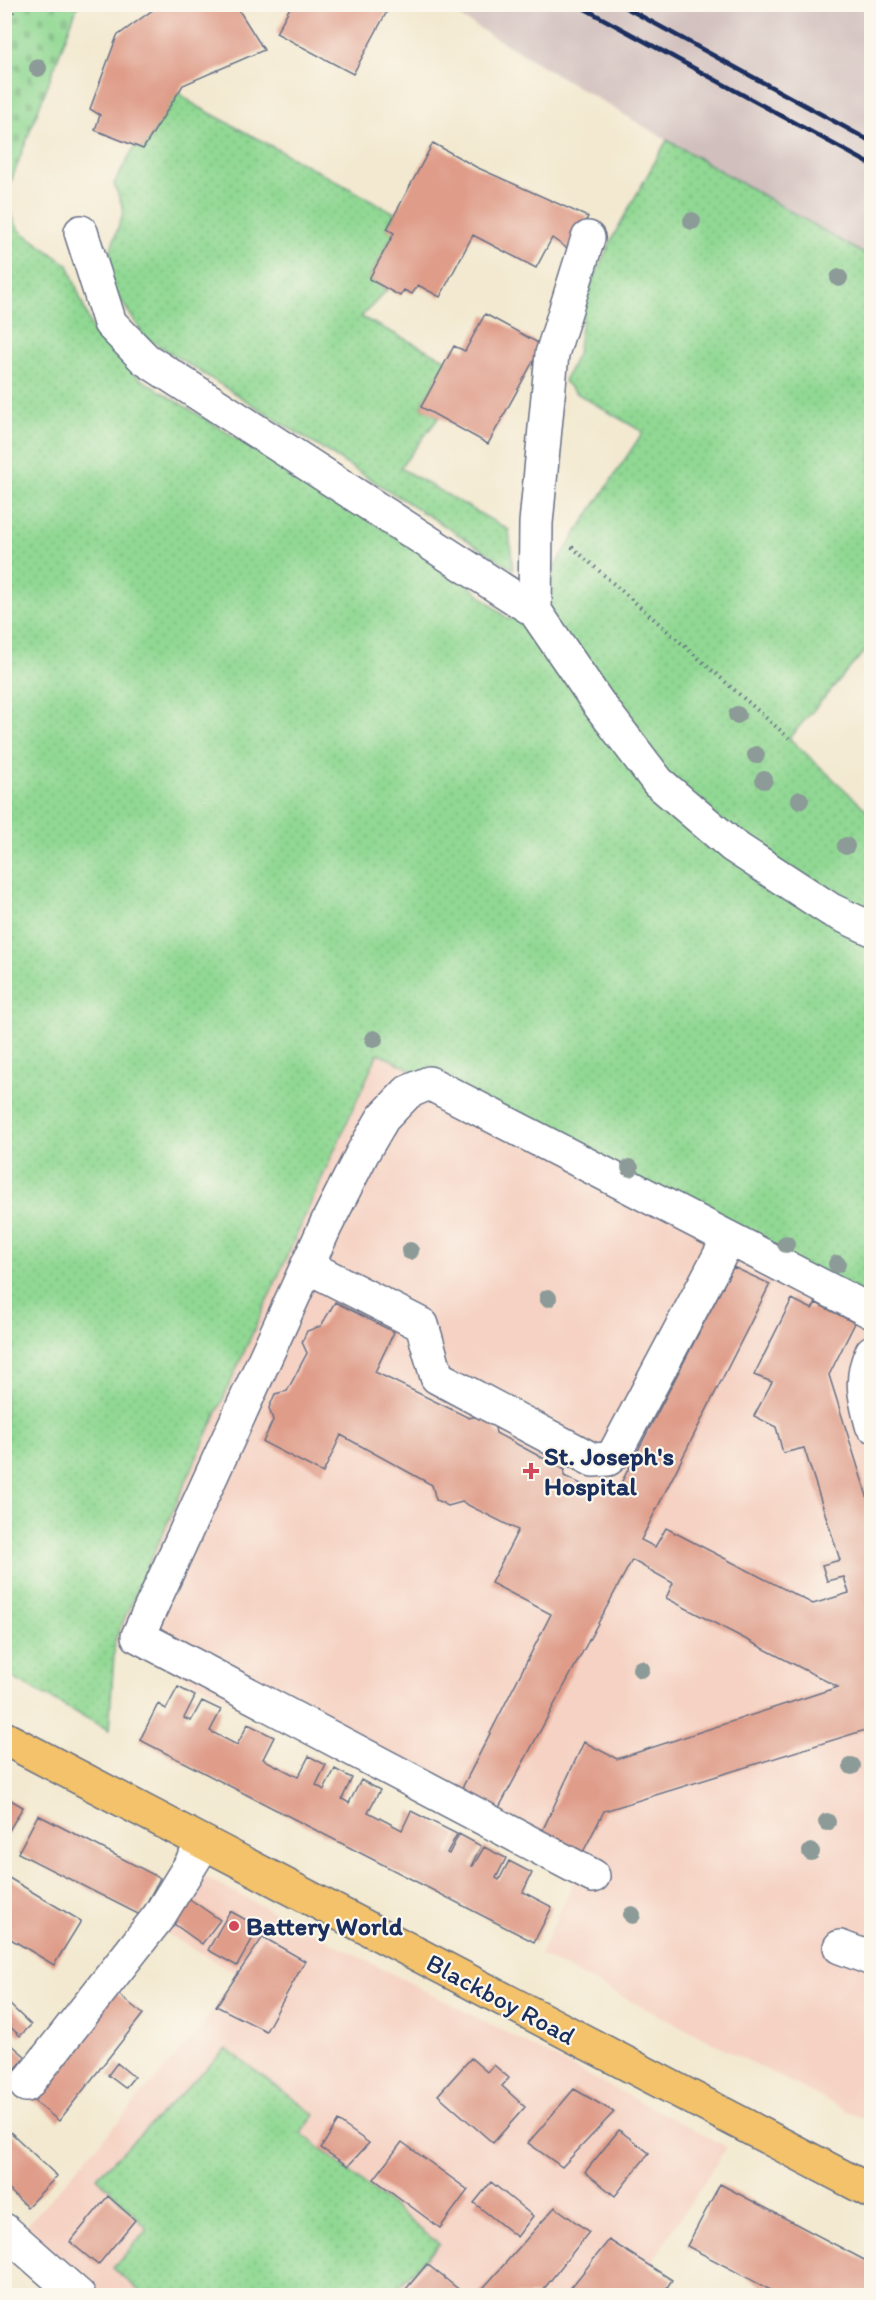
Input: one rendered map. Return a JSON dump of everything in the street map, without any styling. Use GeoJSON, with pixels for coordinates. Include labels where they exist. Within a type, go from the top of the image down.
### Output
{"type":"FeatureCollection","features":[{"type":"Feature","properties":{"kind":"main road","name":"Blackboy Road"},"geometry":{"type":"LineString","coordinates":[[4,1738],[806,2160],[872,2192]]}},
{"type":"Feature","properties":{"kind":"street"},"geometry":{"type":"LineString","coordinates":[[81,232],[110,323],[145,358],[535,611],[598,702],[658,782],[733,846],[831,910],[872,929]]}},
{"type":"Feature","properties":{"kind":"street"},"geometry":{"type":"LineString","coordinates":[[535,611],[536,523],[552,354],[588,238]]}},
{"type":"Feature","properties":{"kind":"street"},"geometry":{"type":"LineString","coordinates":[[593,1876],[138,1636],[307,1266],[383,1118],[408,1092],[429,1083],[872,1312]]}},
{"type":"Feature","properties":{"kind":"street"},"geometry":{"type":"LineString","coordinates":[[307,1266],[422,1325],[437,1377],[593,1460],[608,1459],[615,1453],[729,1238]]}},
{"type":"Feature","properties":{"kind":"street"},"geometry":{"type":"LineString","coordinates":[[872,1352],[865,1366],[863,1380],[872,1425]]}},
{"type":"Feature","properties":{"kind":"street"},"geometry":{"type":"LineString","coordinates":[[26,2085],[159,1916],[204,1843]]}},
{"type":"Feature","properties":{"kind":"street"},"geometry":{"type":"LineString","coordinates":[[840,1947],[872,1959]]}},
{"type":"Feature","properties":{"kind":"street"},"geometry":{"type":"LineString","coordinates":[[4,2230],[80,2295]]}},
{"type":"Feature","properties":{"kind":"path"},"geometry":{"type":"LineString","coordinates":[[4,35],[16,4]]}},
{"type":"Feature","properties":{"kind":"path"},"geometry":{"type":"LineString","coordinates":[[536,523],[568,544],[789,738]]}},
{"type":"Feature","properties":{"kind":"shaded area"},"geometry":{"type":"Polygon","coordinates":[[[440,5],[871,5],[871,258],[667,140],[440,5]]]}},
{"type":"Feature","properties":{"kind":"shaded area","name":"St. Joseph's Hospital"},"geometry":{"type":"Polygon","coordinates":[[[378,1053],[871,1302],[871,2123],[540,1955],[575,1878],[115,1640],[378,1053]]]}},
{"type":"Feature","properties":{"kind":"shaded area"},"geometry":{"type":"Polygon","coordinates":[[[201,1875],[727,2147],[630,2295],[83,2295],[20,2233],[202,2027],[238,1974],[159,1929],[201,1875]]]}},
{"type":"Feature","properties":{"kind":"green space"},"geometry":{"type":"Polygon","coordinates":[[[4,5],[78,5],[5,197],[4,5]]]}},
{"type":"Feature","properties":{"kind":"green space"},"geometry":{"type":"Polygon","coordinates":[[[178,92],[195,105],[395,213],[387,228],[394,233],[369,279],[387,290],[361,317],[447,360],[421,407],[439,417],[400,468],[509,530],[513,569],[145,337],[116,293],[106,264],[124,210],[114,184],[135,146],[143,149],[178,92]]]}},
{"type":"Feature","properties":{"kind":"green space"},"geometry":{"type":"Polygon","coordinates":[[[667,140],[871,258],[871,644],[789,738],[871,814],[871,1302],[378,1053],[115,1640],[109,1730],[5,1674],[4,201],[19,230],[68,265],[94,334],[139,378],[456,574],[509,620],[550,573],[643,432],[576,393],[564,381],[577,354],[584,307],[593,279],[615,233],[667,140]]]}},
{"type":"Feature","properties":{"kind":"green space"},"geometry":{"type":"Polygon","coordinates":[[[226,2049],[315,2115],[301,2133],[439,2244],[391,2295],[144,2295],[113,2268],[148,2229],[97,2177],[226,2049]]]}},
{"type":"Feature","properties":{"kind":"building"},"geometry":{"type":"Polygon","coordinates":[[[161,4],[235,4],[264,50],[183,85],[143,149],[95,130],[100,115],[90,109],[117,36],[161,4]]]}},
{"type":"Feature","properties":{"kind":"building"},"geometry":{"type":"Polygon","coordinates":[[[292,4],[391,4],[353,74],[276,33],[292,4]]]}},
{"type":"Feature","properties":{"kind":"building"},"geometry":{"type":"Polygon","coordinates":[[[433,143],[476,167],[588,217],[568,249],[552,238],[536,268],[473,235],[440,297],[418,285],[412,294],[404,290],[400,296],[369,279],[394,233],[387,229],[433,143]]]}},
{"type":"Feature","properties":{"kind":"building"},"geometry":{"type":"Polygon","coordinates":[[[485,314],[542,345],[488,444],[421,407],[454,346],[465,351],[485,314]]]}},
{"type":"Feature","properties":{"kind":"building"},"geometry":{"type":"Polygon","coordinates":[[[733,1267],[770,1284],[641,1540],[655,1547],[666,1528],[813,1604],[849,1593],[844,1577],[827,1581],[822,1565],[840,1560],[804,1448],[783,1453],[776,1427],[754,1416],[772,1382],[754,1375],[792,1299],[812,1309],[816,1303],[855,1323],[829,1375],[872,1512],[872,1728],[604,1811],[579,1860],[538,1840],[584,1742],[617,1759],[838,1687],[666,1598],[673,1583],[632,1560],[495,1815],[458,1796],[551,1614],[491,1583],[518,1530],[462,1502],[448,1506],[436,1500],[432,1485],[341,1435],[323,1473],[263,1442],[273,1420],[269,1408],[275,1394],[287,1391],[307,1353],[302,1342],[307,1331],[321,1326],[335,1302],[394,1332],[375,1372],[469,1418],[481,1415],[494,1422],[496,1433],[565,1470],[564,1476],[600,1493],[607,1481],[619,1487],[733,1267]]]}},
{"type":"Feature","properties":{"kind":"building"},"geometry":{"type":"Polygon","coordinates":[[[178,1687],[195,1696],[184,1718],[191,1721],[202,1701],[221,1710],[210,1731],[237,1745],[248,1724],[274,1737],[263,1759],[298,1777],[309,1756],[326,1765],[316,1785],[324,1790],[335,1769],[352,1778],[342,1799],[349,1803],[361,1780],[380,1790],[368,1812],[402,1830],[411,1811],[457,1834],[447,1853],[449,1854],[459,1834],[481,1846],[471,1866],[484,1847],[506,1858],[496,1878],[499,1880],[509,1861],[532,1873],[523,1892],[552,1907],[534,1942],[140,1740],[158,1704],[166,1709],[178,1687]]]}},
{"type":"Feature","properties":{"kind":"building"},"geometry":{"type":"Polygon","coordinates":[[[4,1796],[23,1807],[4,1839],[4,1796]]]}},
{"type":"Feature","properties":{"kind":"building"},"geometry":{"type":"Polygon","coordinates":[[[38,1815],[160,1878],[140,1915],[18,1853],[38,1815]]]}},
{"type":"Feature","properties":{"kind":"building"},"geometry":{"type":"Polygon","coordinates":[[[4,1875],[81,1921],[54,1965],[4,1935],[4,1875]]]}},
{"type":"Feature","properties":{"kind":"building"},"geometry":{"type":"Polygon","coordinates":[[[187,1897],[220,1920],[202,1944],[170,1921],[187,1897]]]}},
{"type":"Feature","properties":{"kind":"building"},"geometry":{"type":"Polygon","coordinates":[[[230,1911],[259,1927],[237,1966],[208,1950],[230,1911]]]}},
{"type":"Feature","properties":{"kind":"building"},"geometry":{"type":"Polygon","coordinates":[[[263,1937],[305,1961],[266,2031],[216,2006],[263,1937]]]}},
{"type":"Feature","properties":{"kind":"building"},"geometry":{"type":"Polygon","coordinates":[[[114,1991],[143,2014],[59,2121],[30,2098],[114,1991]]]}},
{"type":"Feature","properties":{"kind":"building"},"geometry":{"type":"Polygon","coordinates":[[[5,2000],[31,2025],[20,2036],[5,2022],[5,2000]]]}},
{"type":"Feature","properties":{"kind":"building"},"geometry":{"type":"Polygon","coordinates":[[[4,2038],[26,2057],[4,2081],[4,2038]]]}},
{"type":"Feature","properties":{"kind":"building"},"geometry":{"type":"Polygon","coordinates":[[[471,2058],[487,2072],[494,2065],[509,2078],[502,2086],[525,2107],[493,2143],[438,2095],[471,2058]]]}},
{"type":"Feature","properties":{"kind":"building"},"geometry":{"type":"Polygon","coordinates":[[[117,2063],[134,2077],[125,2088],[108,2075],[117,2063]]]}},
{"type":"Feature","properties":{"kind":"building"},"geometry":{"type":"Polygon","coordinates":[[[574,2089],[614,2112],[562,2167],[528,2143],[574,2089]]]}},
{"type":"Feature","properties":{"kind":"building"},"geometry":{"type":"Polygon","coordinates":[[[338,2121],[369,2143],[348,2166],[321,2148],[338,2121]]]}},
{"type":"Feature","properties":{"kind":"building"},"geometry":{"type":"Polygon","coordinates":[[[4,2126],[57,2176],[27,2207],[4,2185],[4,2126]]]}},
{"type":"Feature","properties":{"kind":"building"},"geometry":{"type":"Polygon","coordinates":[[[619,2130],[649,2153],[615,2196],[585,2172],[619,2130]]]}},
{"type":"Feature","properties":{"kind":"building"},"geometry":{"type":"Polygon","coordinates":[[[402,2142],[468,2190],[440,2228],[374,2179],[402,2142]]]}},
{"type":"Feature","properties":{"kind":"building"},"geometry":{"type":"Polygon","coordinates":[[[491,2182],[533,2216],[517,2237],[474,2203],[491,2182]]]}},
{"type":"Feature","properties":{"kind":"building"},"geometry":{"type":"Polygon","coordinates":[[[720,2184],[872,2264],[872,2295],[780,2295],[687,2246],[720,2184]]]}},
{"type":"Feature","properties":{"kind":"building"},"geometry":{"type":"Polygon","coordinates":[[[108,2196],[135,2220],[98,2265],[70,2242],[108,2196]]]}},
{"type":"Feature","properties":{"kind":"building"},"geometry":{"type":"Polygon","coordinates":[[[555,2207],[589,2232],[539,2295],[477,2295],[555,2207]]]}},
{"type":"Feature","properties":{"kind":"building"},"geometry":{"type":"Polygon","coordinates":[[[609,2240],[672,2280],[662,2295],[565,2295],[609,2240]]]}},
{"type":"Feature","properties":{"kind":"building"},"geometry":{"type":"Polygon","coordinates":[[[427,2264],[462,2292],[459,2295],[401,2295],[427,2264]]]}},
{"type":"Feature","properties":{"kind":"railway"},"geometry":{"type":"LineString","coordinates":[[576,4],[872,165]]}},
{"type":"Feature","properties":{"kind":"railway"},"geometry":{"type":"LineString","coordinates":[[619,4],[872,142]]}},
{"type":"Feature","properties":{"kind":"place","name":"St. Joseph's Hospital"},"geometry":{"type":"Point","coordinates":[531,1471]}},
{"type":"Feature","properties":{"kind":"place","name":"Battery World"},"geometry":{"type":"Point","coordinates":[234,1926]}}]}
